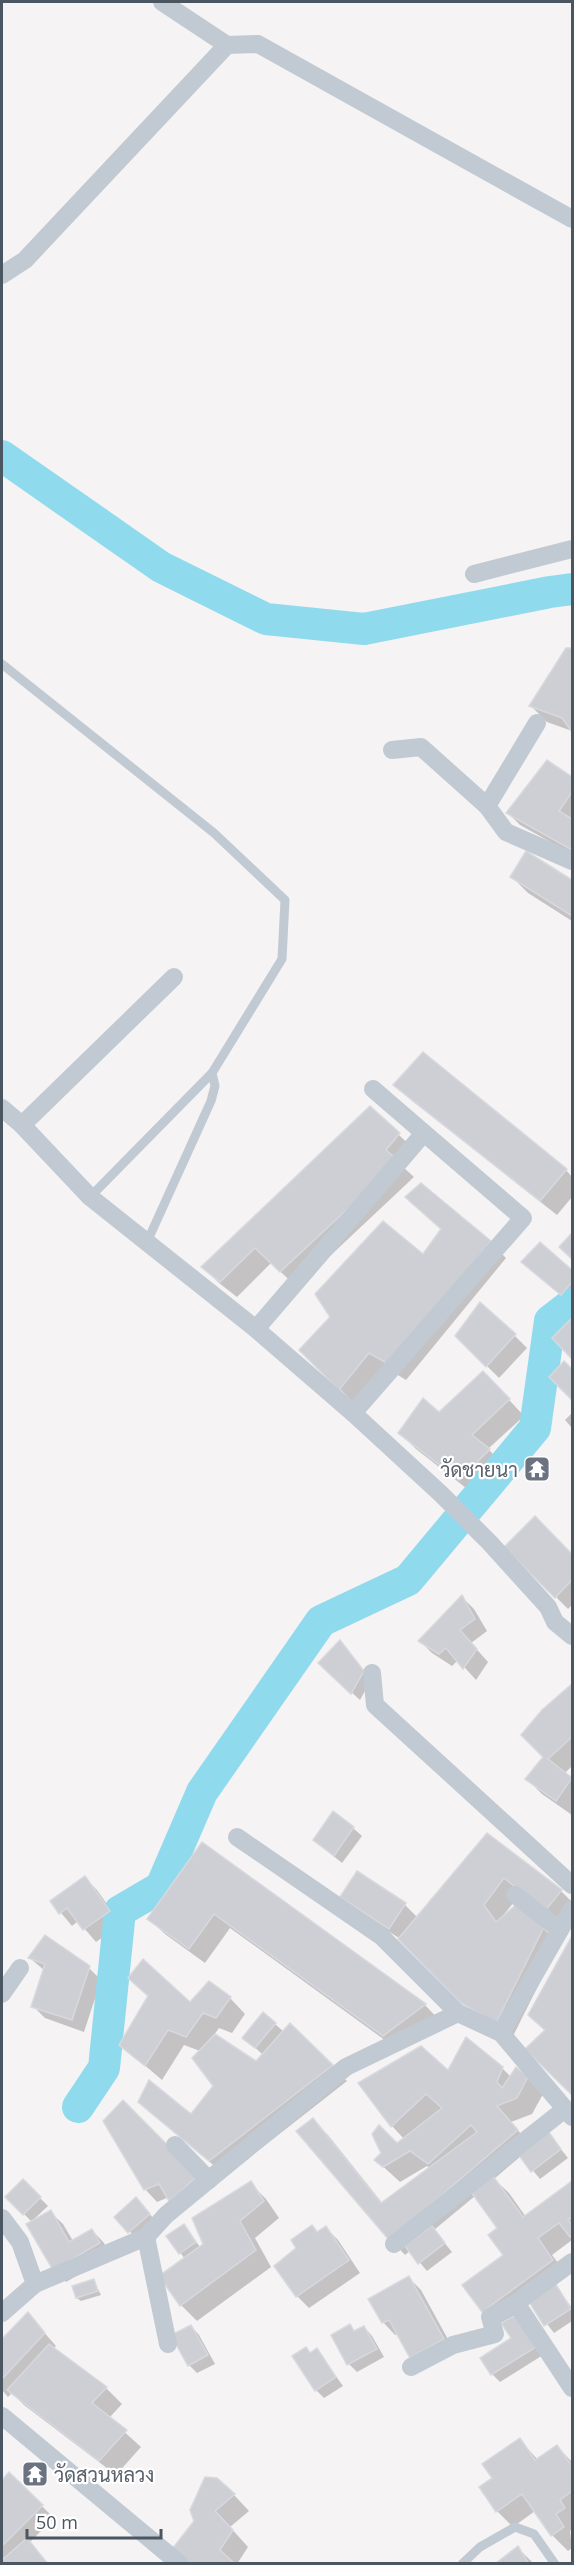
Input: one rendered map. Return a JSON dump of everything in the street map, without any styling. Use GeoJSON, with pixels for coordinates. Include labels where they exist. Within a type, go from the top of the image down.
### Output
{"type":"FeatureCollection","features":[{"type":"Feature","properties":{"kind":"street"},"geometry":{"type":"LineString","coordinates":[[162,2],[227,45],[258,44],[573,219]]}},
{"type":"Feature","properties":{"kind":"street"},"geometry":{"type":"LineString","coordinates":[[2,275],[25,260],[227,45]]}},
{"type":"Feature","properties":{"kind":"street"},"geometry":{"type":"LineString","coordinates":[[474,574],[573,549]]}},
{"type":"Feature","properties":{"kind":"street"},"geometry":{"type":"LineString","coordinates":[[487,806],[537,723]]}},
{"type":"Feature","properties":{"kind":"street"},"geometry":{"type":"LineString","coordinates":[[392,750],[421,747],[487,806],[506,832],[573,861]]}},
{"type":"Feature","properties":{"kind":"street"},"geometry":{"type":"LineString","coordinates":[[22,1125],[174,977]]}},
{"type":"Feature","properties":{"kind":"street"},"geometry":{"type":"LineString","coordinates":[[353,1413],[522,1218],[373,1089]]}},
{"type":"Feature","properties":{"kind":"street"},"geometry":{"type":"LineString","coordinates":[[2,1107],[90,1197],[256,1329],[353,1413],[441,1494],[490,1543],[548,1607],[555,1622],[573,1636]]}},
{"type":"Feature","properties":{"kind":"street"},"geometry":{"type":"LineString","coordinates":[[256,1329],[424,1133]]}},
{"type":"Feature","properties":{"kind":"street"},"geometry":{"type":"LineString","coordinates":[[372,1674],[375,1705],[573,1885]]}},
{"type":"Feature","properties":{"kind":"street"},"geometry":{"type":"LineString","coordinates":[[237,1837],[381,1936],[458,2013],[501,2033],[569,2113],[394,2244]]}},
{"type":"Feature","properties":{"kind":"street"},"geometry":{"type":"LineString","coordinates":[[515,1895],[560,1930]]}},
{"type":"Feature","properties":{"kind":"street"},"geometry":{"type":"LineString","coordinates":[[501,2033],[573,1909]]}},
{"type":"Feature","properties":{"kind":"street"},"geometry":{"type":"LineString","coordinates":[[2,1994],[20,1968]]}},
{"type":"Feature","properties":{"kind":"street"},"geometry":{"type":"LineString","coordinates":[[2,2313],[35,2284],[146,2237],[166,2215],[346,2067],[458,2013]]}},
{"type":"Feature","properties":{"kind":"street"},"geometry":{"type":"LineString","coordinates":[[175,2145],[209,2180]]}},
{"type":"Feature","properties":{"kind":"street"},"geometry":{"type":"LineString","coordinates":[[2,2218],[20,2242],[35,2284]]}},
{"type":"Feature","properties":{"kind":"street"},"geometry":{"type":"LineString","coordinates":[[146,2237],[168,2344]]}},
{"type":"Feature","properties":{"kind":"street"},"geometry":{"type":"LineString","coordinates":[[411,2367],[453,2345],[495,2334],[490,2317],[516,2303],[573,2262]]}},
{"type":"Feature","properties":{"kind":"street"},"geometry":{"type":"LineString","coordinates":[[516,2303],[573,2388]]}},
{"type":"Feature","properties":{"kind":"street"},"geometry":{"type":"LineString","coordinates":[[2,2416],[180,2564]]}},
{"type":"Feature","properties":{"kind":"lane"},"geometry":{"type":"LineString","coordinates":[[2,664],[214,833],[285,900],[282,958],[212,1073],[90,1197]]}},
{"type":"Feature","properties":{"kind":"lane"},"geometry":{"type":"LineString","coordinates":[[147,1242],[167,1203],[212,1101],[215,1086],[212,1073]]}},
{"type":"Feature","properties":{"kind":"lane"},"geometry":{"type":"LineString","coordinates":[[462,2564],[480,2547],[514,2527],[534,2534],[555,2564]]}},
{"type":"Feature","properties":{"kind":"building"},"geometry":{"type":"Polygon","coordinates":[[[566,648],[572,648],[572,732],[562,718],[529,706],[566,648]]]}},
{"type":"Feature","properties":{"kind":"building"},"geometry":{"type":"Polygon","coordinates":[[[547,760],[572,777],[572,792],[559,811],[572,819],[572,850],[506,813],[547,760]]]}},
{"type":"Feature","properties":{"kind":"building"},"geometry":{"type":"Polygon","coordinates":[[[526,851],[572,880],[572,916],[510,877],[526,851]]]}},
{"type":"Feature","properties":{"kind":"building"},"geometry":{"type":"Polygon","coordinates":[[[423,1052],[567,1169],[540,1201],[393,1085],[423,1052]]]}},
{"type":"Feature","properties":{"kind":"building"},"geometry":{"type":"Polygon","coordinates":[[[370,1106],[400,1133],[386,1150],[399,1161],[280,1272],[255,1248],[220,1282],[201,1267],[370,1106]]]}},
{"type":"Feature","properties":{"kind":"building"},"geometry":{"type":"Polygon","coordinates":[[[421,1183],[491,1241],[390,1365],[369,1353],[339,1390],[299,1350],[330,1317],[315,1294],[383,1221],[423,1254],[441,1229],[405,1197],[421,1183]]]}},
{"type":"Feature","properties":{"kind":"building"},"geometry":{"type":"Polygon","coordinates":[[[572,1233],[572,1259],[559,1247],[572,1233]]]}},
{"type":"Feature","properties":{"kind":"building"},"geometry":{"type":"Polygon","coordinates":[[[540,1242],[572,1270],[572,1282],[561,1295],[521,1262],[540,1242]]]}},
{"type":"Feature","properties":{"kind":"building"},"geometry":{"type":"Polygon","coordinates":[[[480,1302],[516,1334],[486,1367],[455,1336],[480,1302]]]}},
{"type":"Feature","properties":{"kind":"building"},"geometry":{"type":"Polygon","coordinates":[[[572,1318],[572,1359],[552,1338],[572,1318]]]}},
{"type":"Feature","properties":{"kind":"building"},"geometry":{"type":"Polygon","coordinates":[[[564,1361],[572,1369],[572,1400],[549,1377],[564,1361]]]}},
{"type":"Feature","properties":{"kind":"building"},"geometry":{"type":"Polygon","coordinates":[[[483,1371],[510,1399],[472,1435],[490,1449],[459,1480],[398,1433],[423,1398],[439,1412],[483,1371]]]}},
{"type":"Feature","properties":{"kind":"building"},"geometry":{"type":"Polygon","coordinates":[[[535,1516],[572,1554],[572,1580],[555,1598],[504,1547],[535,1516]]]}},
{"type":"Feature","properties":{"kind":"building"},"geometry":{"type":"Polygon","coordinates":[[[462,1595],[475,1619],[460,1630],[477,1649],[463,1669],[446,1648],[439,1654],[418,1641],[462,1595]]]}},
{"type":"Feature","properties":{"kind":"building"},"geometry":{"type":"Polygon","coordinates":[[[340,1640],[364,1671],[351,1694],[318,1663],[340,1640]]]}},
{"type":"Feature","properties":{"kind":"building"},"geometry":{"type":"Polygon","coordinates":[[[572,1684],[572,1737],[548,1759],[572,1778],[556,1801],[525,1779],[543,1757],[521,1735],[542,1710],[572,1684]]]}},
{"type":"Feature","properties":{"kind":"building"},"geometry":{"type":"Polygon","coordinates":[[[333,1811],[354,1827],[334,1856],[313,1840],[333,1811]]]}},
{"type":"Feature","properties":{"kind":"building"},"geometry":{"type":"Polygon","coordinates":[[[487,1833],[562,1890],[545,1911],[504,1878],[484,1905],[496,1922],[516,1905],[544,1927],[496,2023],[461,2003],[398,1939],[487,1833]]]}},
{"type":"Feature","properties":{"kind":"building"},"geometry":{"type":"Polygon","coordinates":[[[202,1842],[426,2004],[383,2036],[214,1914],[189,1949],[147,1919],[202,1842]]]}},
{"type":"Feature","properties":{"kind":"building"},"geometry":{"type":"Polygon","coordinates":[[[357,1871],[406,1903],[389,1929],[340,1897],[357,1871]]]}},
{"type":"Feature","properties":{"kind":"building"},"geometry":{"type":"Polygon","coordinates":[[[85,1876],[110,1911],[83,1930],[67,1908],[59,1914],[50,1901],[85,1876]]]}},
{"type":"Feature","properties":{"kind":"building"},"geometry":{"type":"Polygon","coordinates":[[[45,1935],[90,1966],[72,2020],[31,2007],[45,1964],[28,1958],[45,1935]]]}},
{"type":"Feature","properties":{"kind":"building"},"geometry":{"type":"Polygon","coordinates":[[[572,1936],[572,2095],[525,2049],[545,2030],[528,2015],[572,1936]]]}},
{"type":"Feature","properties":{"kind":"building"},"geometry":{"type":"Polygon","coordinates":[[[143,1959],[190,2002],[209,1981],[231,1997],[216,2018],[203,2013],[186,2037],[168,2030],[145,2066],[119,2045],[148,1996],[128,1978],[143,1959]]]}},
{"type":"Feature","properties":{"kind":"building"},"geometry":{"type":"Polygon","coordinates":[[[263,2012],[276,2023],[255,2048],[242,2038],[263,2012]]]}},
{"type":"Feature","properties":{"kind":"building"},"geometry":{"type":"Polygon","coordinates":[[[290,2023],[333,2065],[209,2161],[138,2102],[149,2080],[191,2114],[213,2086],[192,2058],[215,2034],[256,2061],[290,2023]]]}},
{"type":"Feature","properties":{"kind":"building"},"geometry":{"type":"Polygon","coordinates":[[[466,2037],[503,2067],[497,2082],[502,2088],[516,2067],[528,2077],[517,2098],[497,2106],[518,2130],[389,2240],[296,2131],[313,2118],[381,2203],[477,2132],[471,2125],[428,2164],[410,2151],[383,2167],[374,2160],[381,2153],[372,2134],[379,2125],[397,2143],[442,2108],[426,2094],[391,2127],[358,2083],[421,2046],[448,2070],[466,2037]]]}},
{"type":"Feature","properties":{"kind":"building"},"geometry":{"type":"Polygon","coordinates":[[[123,2100],[198,2176],[169,2201],[159,2184],[144,2190],[103,2121],[123,2100]]]}},
{"type":"Feature","properties":{"kind":"building"},"geometry":{"type":"Polygon","coordinates":[[[548,2131],[561,2149],[531,2172],[518,2154],[548,2131]]]}},
{"type":"Feature","properties":{"kind":"building"},"geometry":{"type":"Polygon","coordinates":[[[493,2176],[523,2217],[572,2181],[572,2217],[568,2220],[572,2225],[572,2235],[570,2237],[559,2223],[538,2238],[553,2260],[482,2312],[462,2285],[503,2255],[488,2235],[497,2228],[471,2192],[493,2176]]]}},
{"type":"Feature","properties":{"kind":"building"},"geometry":{"type":"Polygon","coordinates":[[[23,2179],[41,2197],[23,2215],[5,2197],[23,2179]]]}},
{"type":"Feature","properties":{"kind":"building"},"geometry":{"type":"Polygon","coordinates":[[[251,2181],[264,2201],[240,2221],[256,2250],[180,2306],[159,2276],[203,2244],[192,2218],[251,2181]]]}},
{"type":"Feature","properties":{"kind":"building"},"geometry":{"type":"Polygon","coordinates":[[[136,2197],[150,2214],[128,2233],[114,2217],[136,2197]]]}},
{"type":"Feature","properties":{"kind":"building"},"geometry":{"type":"Polygon","coordinates":[[[51,2210],[69,2242],[92,2229],[100,2243],[53,2270],[26,2224],[51,2210]]]}},
{"type":"Feature","properties":{"kind":"building"},"geometry":{"type":"Polygon","coordinates":[[[184,2224],[196,2242],[179,2254],[166,2236],[184,2224]]]}},
{"type":"Feature","properties":{"kind":"building"},"geometry":{"type":"Polygon","coordinates":[[[312,2225],[317,2232],[326,2226],[349,2260],[296,2297],[274,2266],[296,2248],[291,2240],[312,2225]]]}},
{"type":"Feature","properties":{"kind":"building"},"geometry":{"type":"Polygon","coordinates":[[[432,2226],[445,2243],[418,2264],[405,2246],[432,2226]]]}},
{"type":"Feature","properties":{"kind":"building"},"geometry":{"type":"Polygon","coordinates":[[[409,2276],[444,2339],[410,2358],[389,2320],[382,2323],[368,2299],[409,2276]]]}},
{"type":"Feature","properties":{"kind":"building"},"geometry":{"type":"Polygon","coordinates":[[[94,2279],[98,2291],[76,2298],[72,2286],[94,2279]]]}},
{"type":"Feature","properties":{"kind":"building"},"geometry":{"type":"Polygon","coordinates":[[[555,2283],[571,2309],[544,2326],[528,2300],[555,2283]]]}},
{"type":"Feature","properties":{"kind":"building"},"geometry":{"type":"Polygon","coordinates":[[[28,2312],[45,2333],[2,2379],[2,2339],[28,2312]]]}},
{"type":"Feature","properties":{"kind":"building"},"geometry":{"type":"Polygon","coordinates":[[[516,2315],[536,2347],[491,2375],[480,2358],[511,2338],[501,2323],[516,2315]]]}},
{"type":"Feature","properties":{"kind":"building"},"geometry":{"type":"Polygon","coordinates":[[[350,2324],[354,2331],[364,2326],[377,2349],[347,2365],[331,2335],[350,2324]]]}},
{"type":"Feature","properties":{"kind":"building"},"geometry":{"type":"Polygon","coordinates":[[[191,2325],[208,2355],[188,2366],[171,2335],[191,2325]]]}},
{"type":"Feature","properties":{"kind":"building"},"geometry":{"type":"Polygon","coordinates":[[[49,2344],[107,2387],[92,2403],[127,2430],[99,2461],[7,2390],[49,2344]]]}},
{"type":"Feature","properties":{"kind":"building"},"geometry":{"type":"Polygon","coordinates":[[[306,2347],[310,2353],[317,2348],[336,2377],[315,2391],[292,2356],[306,2347]]]}},
{"type":"Feature","properties":{"kind":"building"},"geometry":{"type":"Polygon","coordinates":[[[520,2438],[535,2460],[557,2445],[572,2466],[572,2491],[560,2500],[565,2508],[556,2514],[564,2527],[551,2536],[522,2494],[496,2512],[479,2487],[492,2478],[482,2464],[520,2438]]]}},
{"type":"Feature","properties":{"kind":"building"},"geometry":{"type":"Polygon","coordinates":[[[9,2472],[43,2505],[2,2546],[2,2480],[9,2472]]]}},
{"type":"Feature","properties":{"kind":"building"},"geometry":{"type":"Polygon","coordinates":[[[205,2477],[217,2478],[235,2494],[215,2511],[233,2530],[220,2550],[235,2564],[189,2564],[173,2548],[194,2521],[190,2510],[205,2477]]]}},
{"type":"Feature","properties":{"kind":"building"},"geometry":{"type":"Polygon","coordinates":[[[27,2538],[48,2564],[2,2564],[2,2560],[27,2538]]]}},
{"type":"Feature","properties":{"kind":"building"},"geometry":{"type":"Polygon","coordinates":[[[518,2546],[529,2564],[495,2564],[518,2546]]]}},
{"type":"Feature","properties":{"kind":"waterway"},"geometry":{"type":"LineString","coordinates":[[2,456],[161,567],[266,619],[364,629],[572,589]]}},
{"type":"Feature","properties":{"kind":"waterway"},"geometry":{"type":"LineString","coordinates":[[78,2107],[104,2068],[120,1911],[161,1887],[202,1792],[321,1621],[408,1580],[535,1428],[550,1321],[572,1304]]}},
{"type":"Feature","properties":{"kind":"place","name":"วัดชายนา"},"geometry":{"type":"Point","coordinates":[537,1469]}},
{"type":"Feature","properties":{"kind":"place","name":"วัดสวนหลวง"},"geometry":{"type":"Point","coordinates":[35,2474]}}]}
